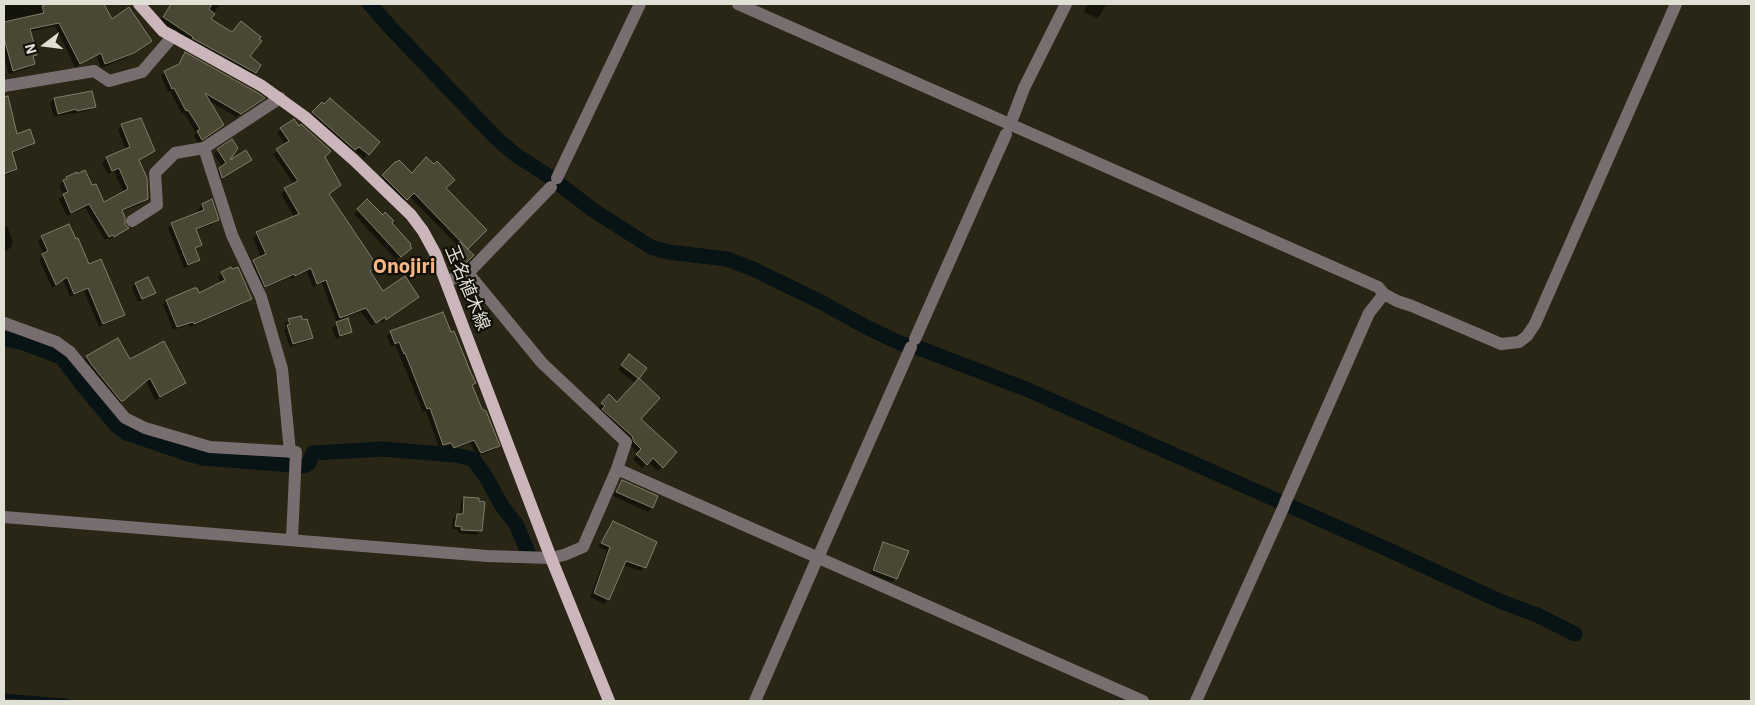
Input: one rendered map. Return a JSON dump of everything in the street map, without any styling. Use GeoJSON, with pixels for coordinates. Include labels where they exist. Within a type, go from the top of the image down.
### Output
{"type":"FeatureCollection","features":[{"type":"Feature","properties":{"kind":"main road","name":"玉名植木線"},"geometry":{"type":"LineString","coordinates":[[139,4],[163,31],[262,86],[305,117],[354,160],[411,215],[423,231],[436,253],[551,558],[609,701]]}},
{"type":"Feature","properties":{"kind":"street"},"geometry":{"type":"LineString","coordinates":[[447,282],[468,273],[554,182],[640,4]]}},
{"type":"Feature","properties":{"kind":"street"},"geometry":{"type":"LineString","coordinates":[[738,4],[1378,287],[1384,294],[1397,301],[1500,344],[1519,342],[1527,336],[1539,315],[1676,4]]}},
{"type":"Feature","properties":{"kind":"street"},"geometry":{"type":"LineString","coordinates":[[1013,117],[1024,88],[1066,4]]}},
{"type":"Feature","properties":{"kind":"street"},"geometry":{"type":"LineString","coordinates":[[4,86],[94,71],[109,81],[142,72],[173,36]]}},
{"type":"Feature","properties":{"kind":"street"},"geometry":{"type":"LineString","coordinates":[[132,221],[157,206],[155,173],[175,153],[204,148],[280,98]]}},
{"type":"Feature","properties":{"kind":"street"},"geometry":{"type":"LineString","coordinates":[[755,701],[1006,134]]}},
{"type":"Feature","properties":{"kind":"street"},"geometry":{"type":"LineString","coordinates":[[204,148],[232,236],[261,297],[282,368],[290,452]]}},
{"type":"Feature","properties":{"kind":"street"},"geometry":{"type":"LineString","coordinates":[[4,517],[487,556],[551,558],[583,547],[617,469],[626,442],[542,363],[468,273]]}},
{"type":"Feature","properties":{"kind":"street"},"geometry":{"type":"LineString","coordinates":[[1196,701],[1369,313],[1384,294]]}},
{"type":"Feature","properties":{"kind":"street"},"geometry":{"type":"LineString","coordinates":[[4,323],[56,342],[70,352],[125,418],[146,428],[210,447],[296,452],[292,539]]}},
{"type":"Feature","properties":{"kind":"street"},"geometry":{"type":"LineString","coordinates":[[617,469],[1143,701]]}},
{"type":"Feature","properties":{"kind":"building"},"geometry":{"type":"Polygon","coordinates":[[[44,4],[104,4],[112,19],[129,7],[152,41],[134,53],[105,64],[101,53],[80,64],[59,23],[30,29],[37,55],[33,56],[35,64],[13,71],[4,38],[4,22],[44,13],[42,6],[44,4]]]}},
{"type":"Feature","properties":{"kind":"building"},"geometry":{"type":"Polygon","coordinates":[[[171,4],[212,4],[209,9],[215,14],[211,19],[232,32],[241,21],[261,37],[259,39],[262,41],[250,56],[261,65],[256,73],[192,38],[163,17],[171,4]]]}},
{"type":"Feature","properties":{"kind":"building"},"geometry":{"type":"Polygon","coordinates":[[[185,52],[265,98],[241,114],[205,93],[224,125],[202,140],[197,131],[200,129],[188,110],[186,111],[174,88],[172,89],[164,71],[179,64],[185,52]]]}},
{"type":"Feature","properties":{"kind":"building"},"geometry":{"type":"Polygon","coordinates":[[[92,91],[96,107],[77,111],[76,109],[58,114],[54,98],[92,91]]]}},
{"type":"Feature","properties":{"kind":"building"},"geometry":{"type":"Polygon","coordinates":[[[8,96],[17,134],[30,129],[35,143],[12,152],[17,169],[4,174],[4,97],[8,96]]]}},
{"type":"Feature","properties":{"kind":"building"},"geometry":{"type":"Polygon","coordinates":[[[330,98],[380,142],[369,155],[359,147],[355,150],[312,112],[322,102],[324,104],[330,98]]]}},
{"type":"Feature","properties":{"kind":"building"},"geometry":{"type":"Polygon","coordinates":[[[141,118],[155,151],[139,160],[147,178],[148,199],[122,210],[125,217],[125,225],[129,228],[114,237],[113,235],[109,237],[89,204],[71,213],[63,194],[68,192],[63,180],[85,170],[92,185],[96,184],[104,202],[128,189],[119,168],[112,171],[106,157],[130,147],[121,124],[141,118]]]}},
{"type":"Feature","properties":{"kind":"building"},"geometry":{"type":"Polygon","coordinates":[[[294,119],[299,126],[301,124],[331,151],[325,157],[341,185],[329,194],[376,264],[374,266],[376,268],[370,271],[383,291],[405,276],[419,297],[386,320],[385,317],[376,323],[366,308],[340,318],[326,280],[317,284],[311,268],[265,287],[253,260],[266,254],[256,232],[299,214],[284,188],[298,181],[276,149],[289,141],[280,128],[294,119]]]}},
{"type":"Feature","properties":{"kind":"building"},"geometry":{"type":"Polygon","coordinates":[[[232,139],[238,148],[230,160],[246,150],[252,160],[222,178],[219,168],[226,163],[217,149],[232,139]]]}},
{"type":"Feature","properties":{"kind":"building"},"geometry":{"type":"Polygon","coordinates":[[[426,157],[434,164],[437,161],[455,180],[446,188],[487,230],[468,249],[414,193],[407,200],[382,175],[399,160],[412,173],[426,157]]]}},
{"type":"Feature","properties":{"kind":"building"},"geometry":{"type":"Polygon","coordinates":[[[212,199],[219,220],[196,229],[202,245],[195,248],[200,260],[188,265],[171,223],[204,210],[202,204],[212,199]]]}},
{"type":"Feature","properties":{"kind":"building"},"geometry":{"type":"Polygon","coordinates":[[[367,199],[383,215],[385,212],[394,221],[392,223],[411,244],[412,248],[401,257],[357,209],[367,199]]]}},
{"type":"Feature","properties":{"kind":"building"},"geometry":{"type":"Polygon","coordinates":[[[69,224],[76,239],[78,238],[89,264],[101,259],[125,315],[103,324],[88,288],[74,294],[67,277],[56,285],[42,254],[48,251],[41,236],[69,224]]]}},
{"type":"Feature","properties":{"kind":"building"},"geometry":{"type":"Polygon","coordinates":[[[460,242],[474,255],[465,264],[451,251],[460,242]]]}},
{"type":"Feature","properties":{"kind":"building"},"geometry":{"type":"Polygon","coordinates":[[[231,267],[232,269],[238,267],[252,299],[194,324],[193,322],[177,327],[166,300],[194,288],[197,288],[199,293],[225,280],[221,272],[231,267]]]}},
{"type":"Feature","properties":{"kind":"building"},"geometry":{"type":"Polygon","coordinates":[[[148,277],[156,293],[142,299],[135,283],[148,277]]]}},
{"type":"Feature","properties":{"kind":"building"},"geometry":{"type":"Polygon","coordinates":[[[443,312],[451,332],[454,331],[476,383],[472,385],[482,409],[486,411],[500,446],[481,453],[474,440],[454,448],[451,443],[443,445],[430,408],[427,409],[405,353],[399,342],[395,344],[390,331],[443,312]]]}},
{"type":"Feature","properties":{"kind":"building"},"geometry":{"type":"Polygon","coordinates":[[[301,316],[303,320],[307,319],[313,338],[293,344],[287,325],[290,324],[288,319],[301,316]]]}},
{"type":"Feature","properties":{"kind":"building"},"geometry":{"type":"Polygon","coordinates":[[[348,318],[352,332],[340,336],[336,322],[348,318]]]}},
{"type":"Feature","properties":{"kind":"building"},"geometry":{"type":"Polygon","coordinates":[[[118,338],[130,359],[164,341],[186,383],[160,397],[150,378],[121,401],[86,356],[118,338]]]}},
{"type":"Feature","properties":{"kind":"building"},"geometry":{"type":"Polygon","coordinates":[[[629,354],[647,368],[639,379],[621,365],[629,354]]]}},
{"type":"Feature","properties":{"kind":"building"},"geometry":{"type":"Polygon","coordinates":[[[639,378],[660,398],[641,419],[677,452],[663,468],[653,458],[647,465],[636,454],[641,449],[634,442],[632,436],[602,409],[605,406],[601,403],[609,394],[617,402],[639,378]]]}},
{"type":"Feature","properties":{"kind":"building"},"geometry":{"type":"Polygon","coordinates":[[[622,480],[658,496],[653,508],[616,492],[622,480]]]}},
{"type":"Feature","properties":{"kind":"building"},"geometry":{"type":"Polygon","coordinates":[[[464,497],[479,498],[479,501],[485,502],[482,531],[461,530],[462,527],[455,526],[457,514],[463,514],[464,497]]]}},
{"type":"Feature","properties":{"kind":"building"},"geometry":{"type":"Polygon","coordinates":[[[613,521],[657,542],[646,568],[626,561],[609,600],[594,593],[610,547],[601,543],[613,521]]]}},
{"type":"Feature","properties":{"kind":"building"},"geometry":{"type":"Polygon","coordinates":[[[883,542],[909,551],[897,579],[873,570],[883,542]]]}},
{"type":"Feature","properties":{"kind":"waterway"},"geometry":{"type":"LineString","coordinates":[[370,4],[496,138],[516,155],[550,177],[593,210],[651,247],[668,252],[727,259],[753,269],[902,344],[911,345],[1026,389],[1502,602],[1537,615],[1575,634]]}},
{"type":"Feature","properties":{"kind":"waterway"},"geometry":{"type":"LineString","coordinates":[[4,339],[21,342],[61,357],[116,425],[126,433],[203,458],[304,466],[309,463],[313,453],[382,449],[455,455],[473,459],[486,477],[502,506],[516,524],[528,552]]}},
{"type":"Feature","properties":{"kind":"waterway"},"geometry":{"type":"LineString","coordinates":[[4,696],[68,701]]}},
{"type":"Feature","properties":{"kind":"district","name":"Onojiri"},"geometry":{"type":"Point","coordinates":[404,267]}}]}
